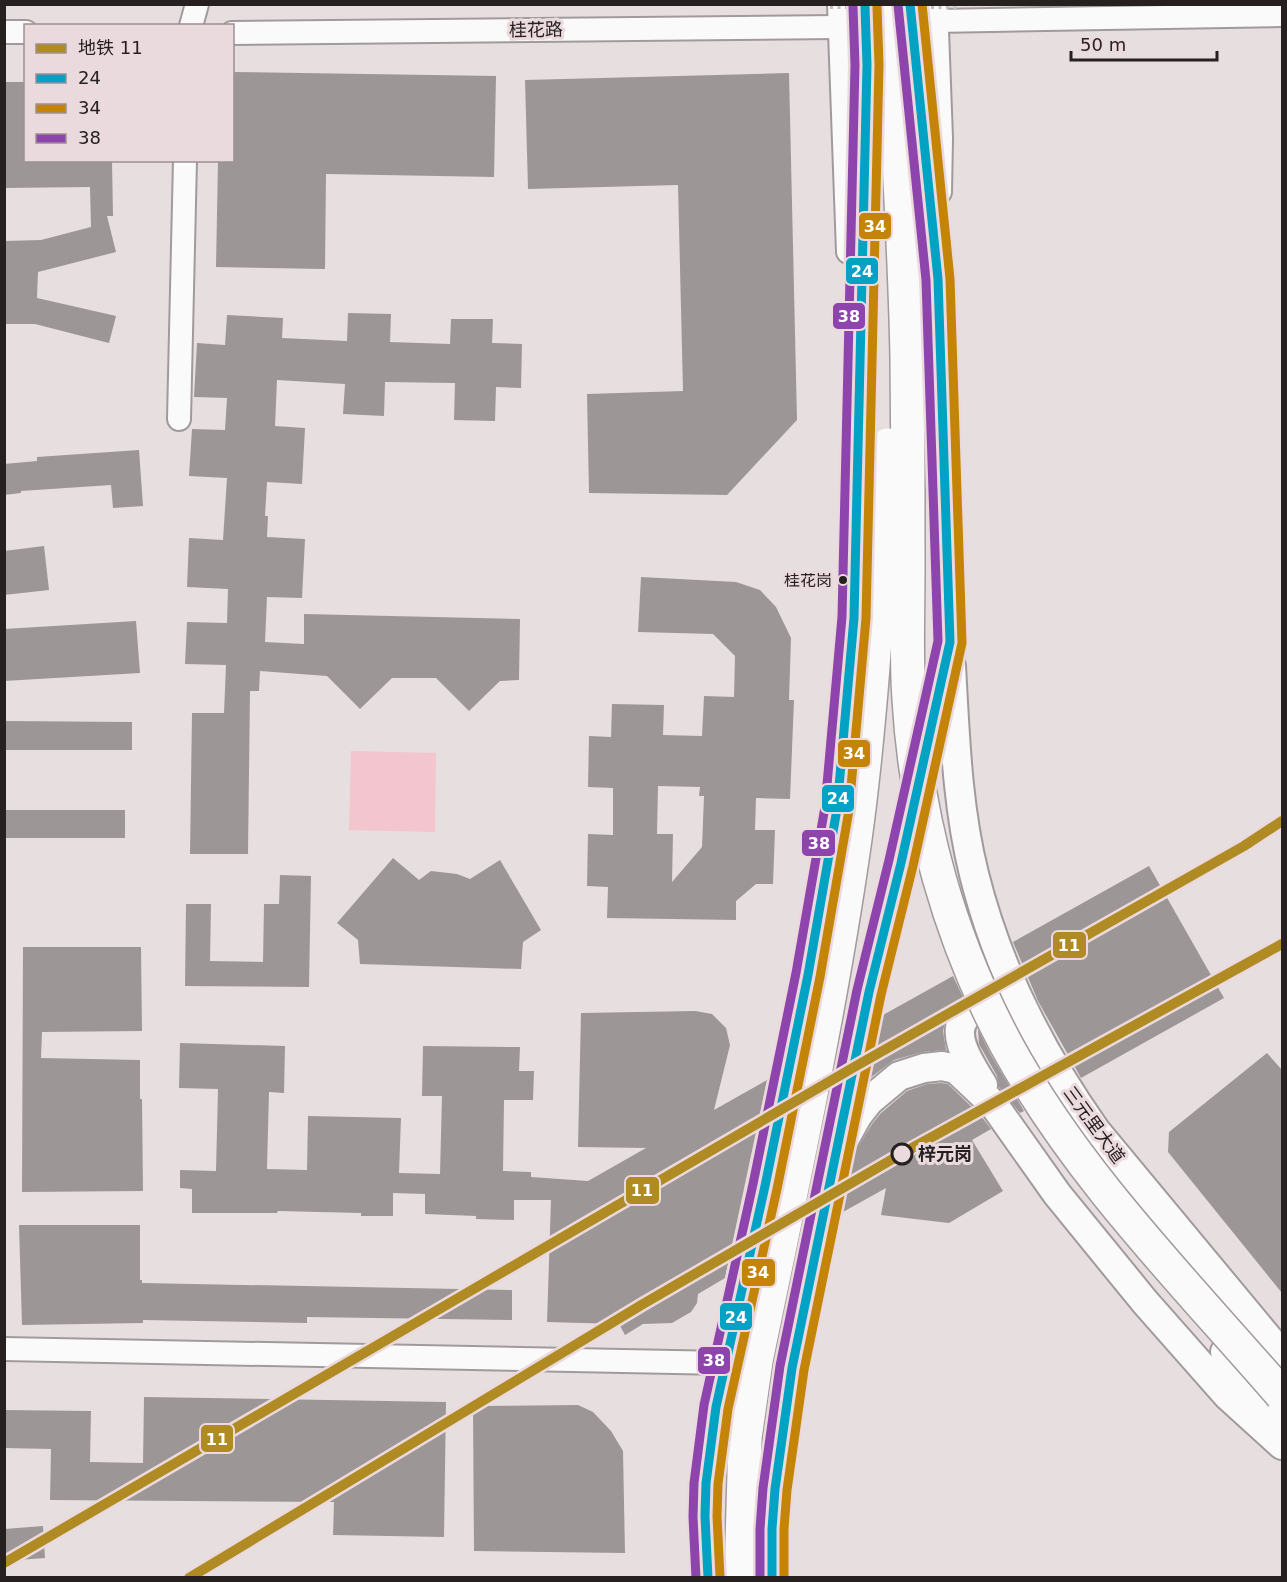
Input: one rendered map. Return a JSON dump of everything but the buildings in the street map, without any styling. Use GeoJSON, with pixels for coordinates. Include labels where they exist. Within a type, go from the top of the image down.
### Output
{"type":"FeatureCollection","features":[{"type":"Feature","properties":{"kind":"highway"},"geometry":{"type":"LineString","coordinates":[[741,1578],[745,1438],[740,1362],[765,1186],[808,975],[837,809],[851,657],[867,65],[865,4]]}},
{"type":"Feature","properties":{"kind":"highway"},"geometry":{"type":"LineString","coordinates":[[891,4],[900,155],[907,355],[909,700],[923,811],[936,868],[952,922],[1001,1035],[1032,1089],[1061,1133],[1113,1200],[1282,1395]]}},
{"type":"Feature","properties":{"kind":"highway"},"geometry":{"type":"LineString","coordinates":[[772,1578],[772,1529],[779,1450],[792,1368],[869,993],[901,863],[950,642],[940,320],[934,226],[921,120],[928,10]]}},
{"type":"Feature","properties":{"kind":"highway"},"geometry":{"type":"LineString","coordinates":[[708,1578],[705,1516],[710,1445],[740,1362],[822,1042],[857,817],[872,684],[880,574],[889,431],[900,155]]}},
{"type":"Feature","properties":{"kind":"highway"},"geometry":{"type":"LineString","coordinates":[[851,657],[858,667],[868,672],[890,676],[910,672],[950,642]]}},
{"type":"Feature","properties":{"kind":"highway"},"geometry":{"type":"LineString","coordinates":[[808,975],[824,962],[838,960],[851,963],[867,980],[869,993]]}},
{"type":"Feature","properties":{"kind":"main road"},"geometry":{"type":"LineString","coordinates":[[867,65],[887,181],[892,240],[895,292],[896,477]]}},
{"type":"Feature","properties":{"kind":"main road","name":"三元里大道"},"geometry":{"type":"LineString","coordinates":[[950,642],[960,791],[973,872],[984,912],[1021,1006],[1069,1092],[1096,1131],[1282,1355]]}},
{"type":"Feature","properties":{"kind":"main road"},"geometry":{"type":"LineString","coordinates":[[1033,1029],[1015,1008],[1003,1002],[980,1005],[963,1018],[960,1035],[963,1048],[994,1105],[1063,1202],[1144,1302],[1228,1396],[1282,1445]]}},
{"type":"Feature","properties":{"kind":"main road"},"geometry":{"type":"LineString","coordinates":[[833,1166],[858,1115],[869,1101],[899,1076],[924,1068],[942,1066],[956,1069],[994,1105]]}},
{"type":"Feature","properties":{"kind":"main road"},"geometry":{"type":"LineString","coordinates":[[1074,1175],[1130,1244],[1230,1359],[1282,1425]]}},
{"type":"Feature","properties":{"kind":"street"},"geometry":{"type":"LineString","coordinates":[[192,24],[197,4]]}},
{"type":"Feature","properties":{"kind":"street"},"geometry":{"type":"LineString","coordinates":[[839,4],[857,492]]}},
{"type":"Feature","properties":{"kind":"street"},"geometry":{"type":"LineString","coordinates":[[928,10],[1282,15]]}},
{"type":"Feature","properties":{"kind":"street","name":"桂花路"},"geometry":{"type":"LineString","coordinates":[[234,33],[839,27]]}},
{"type":"Feature","properties":{"kind":"street"},"geometry":{"type":"LineString","coordinates":[[4,32],[24,32]]}},
{"type":"Feature","properties":{"kind":"street"},"geometry":{"type":"LineString","coordinates":[[179,419],[185,162]]}},
{"type":"Feature","properties":{"kind":"street"},"geometry":{"type":"LineString","coordinates":[[4,1349],[740,1362]]}},
{"type":"Feature","properties":{"kind":"shaded area"},"geometry":{"type":"Polygon","coordinates":[[[351,751],[436,753],[435,832],[349,830],[351,751]]]}},
{"type":"Feature","properties":{"kind":"metro line","name":"11"},"geometry":{"type":"LineString","coordinates":[[4,1563],[856,1066],[1244,846],[1282,821]]}},
{"type":"Feature","properties":{"kind":"metro line","name":"11"},"geometry":{"type":"LineString","coordinates":[[189,1578],[643,1304],[903,1153],[1282,944]]}},
{"type":"Feature","properties":{"kind":"transit line","name":"24"},"geometry":{"type":"LineString","coordinates":[[772,1578],[775,1489],[792,1368],[869,992],[901,863],[950,642],[938,279],[910,4]]}},
{"type":"Feature","properties":{"kind":"transit line","name":"34"},"geometry":{"type":"LineString","coordinates":[[784,1578],[787,1490],[804,1370],[881,995],[913,866],[962,643],[950,279],[922,4]]}},
{"type":"Feature","properties":{"kind":"transit line","name":"38"},"geometry":{"type":"LineString","coordinates":[[760,1578],[763,1488],[780,1366],[857,990],[938,641],[926,280],[898,5]]}},
{"type":"Feature","properties":{"kind":"transit line","name":"38"},"geometry":{"type":"LineString","coordinates":[[696,1578],[694,1483],[704,1405],[753,1184],[796,973],[825,807],[842,617],[855,65],[853,7]]}},
{"type":"Feature","properties":{"kind":"transit line","name":"24"},"geometry":{"type":"LineString","coordinates":[[708,1578],[706,1483],[716,1407],[765,1186],[808,975],[837,809],[854,618],[867,65],[865,7]]}},
{"type":"Feature","properties":{"kind":"transit line","name":"34"},"geometry":{"type":"LineString","coordinates":[[720,1577],[718,1484],[728,1409],[777,1189],[820,977],[849,810],[866,618],[879,65],[877,7]]}},
{"type":"Feature","properties":{"kind":"place","name":"桂花岗"},"geometry":{"type":"Point","coordinates":[843,580]}},
{"type":"Feature","properties":{"kind":"place","name":"梓元岗"},"geometry":{"type":"Point","coordinates":[902,1154]}}]}
